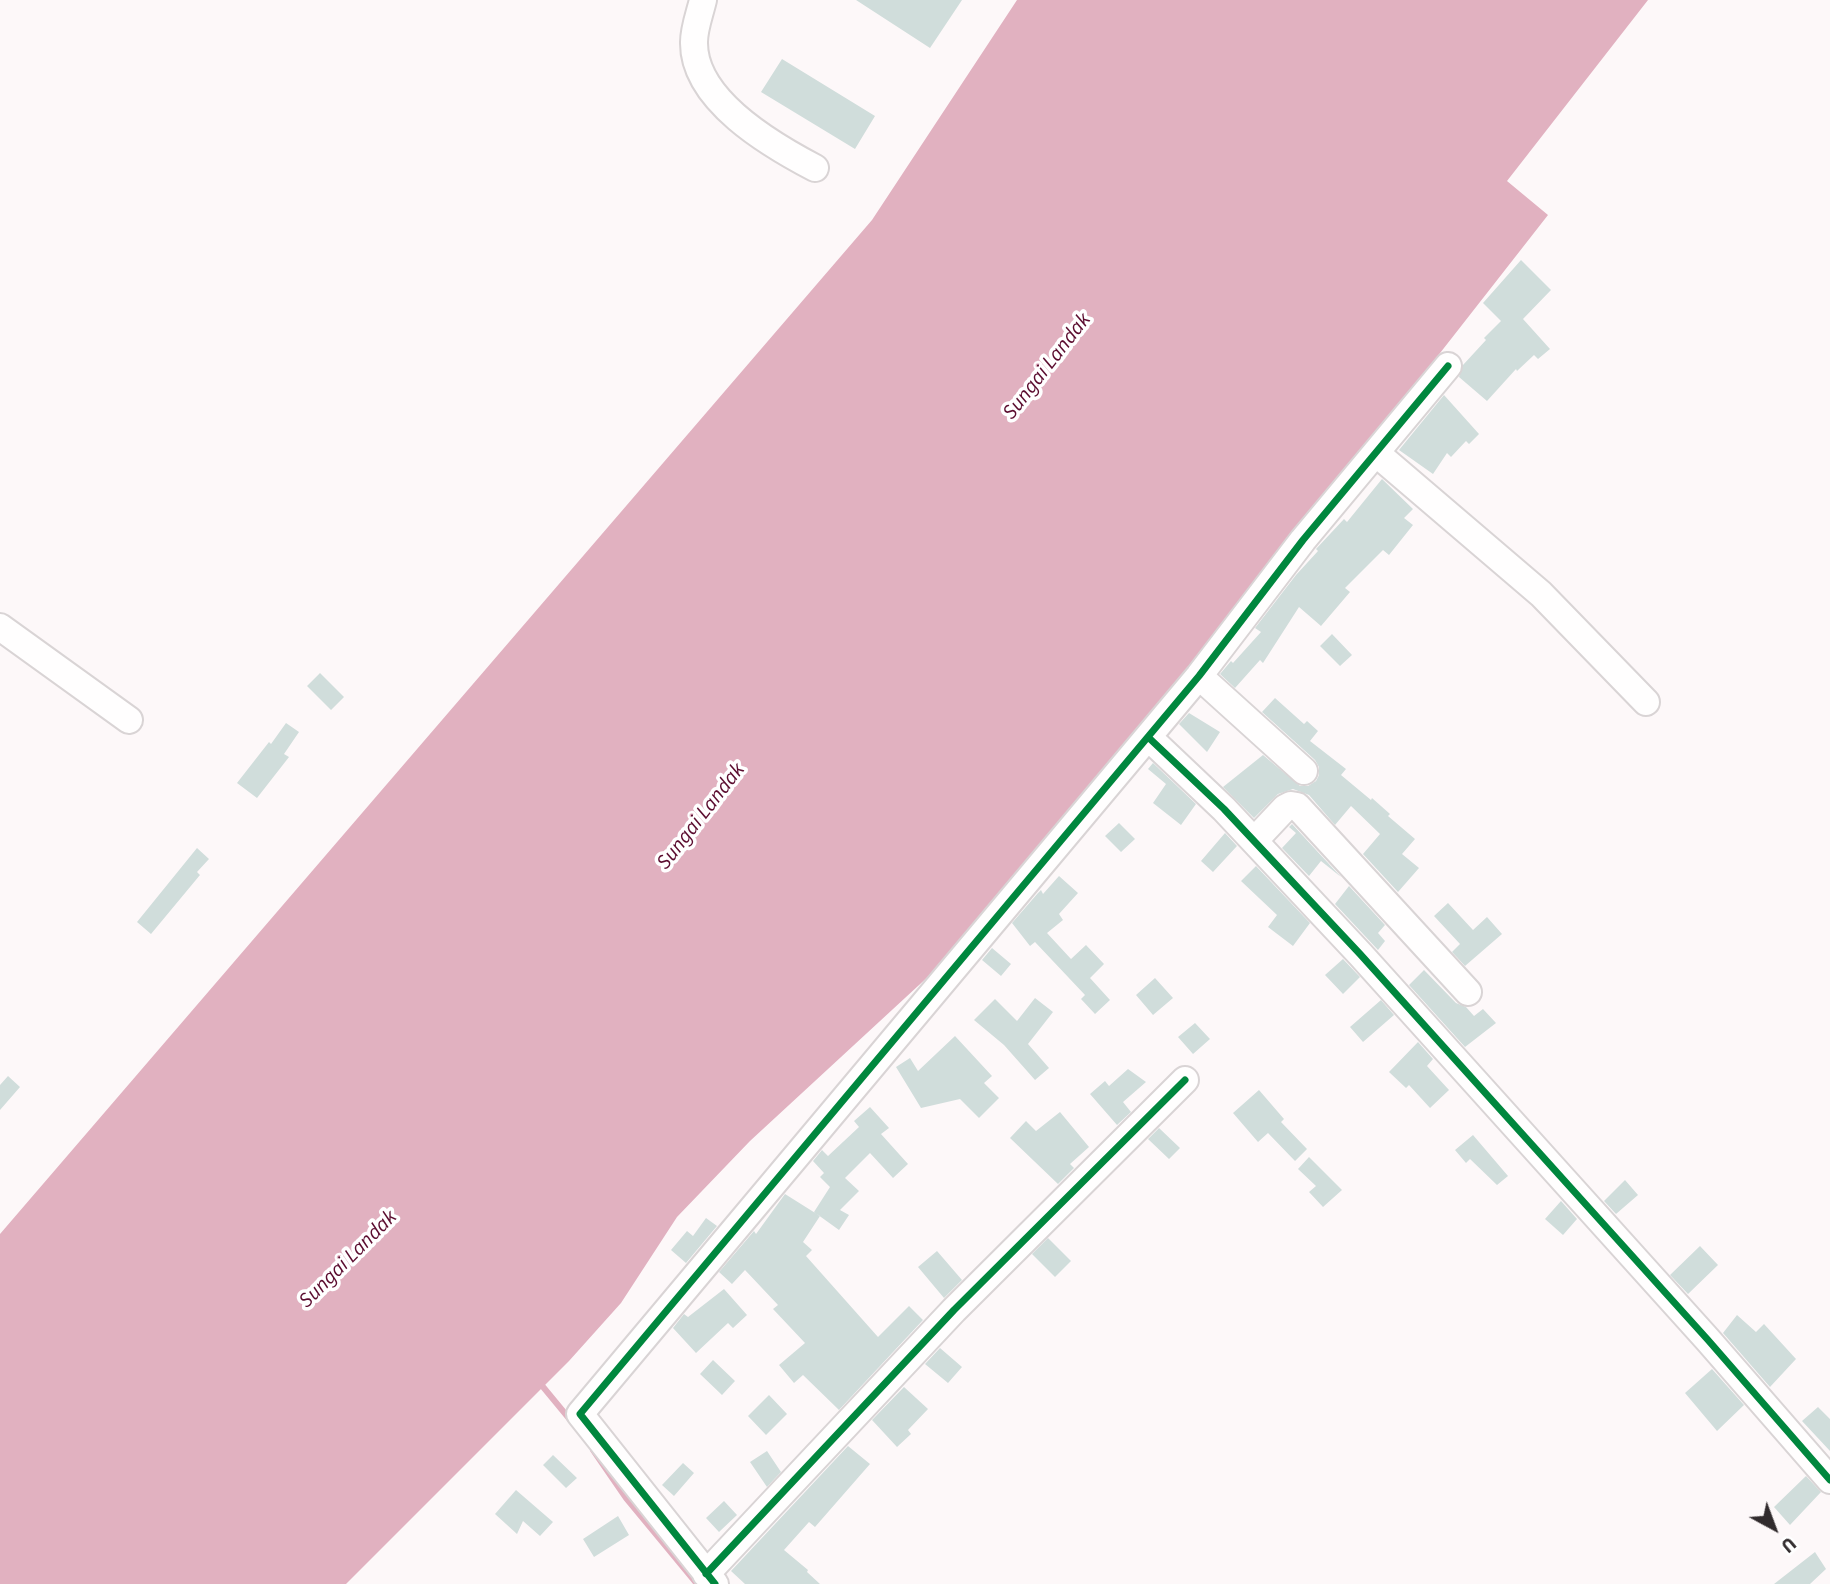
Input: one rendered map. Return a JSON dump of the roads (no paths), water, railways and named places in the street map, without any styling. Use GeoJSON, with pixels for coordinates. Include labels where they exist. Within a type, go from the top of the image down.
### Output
{"type":"FeatureCollection","features":[{"type":"Feature","properties":{"kind":"street"},"geometry":{"type":"LineString","coordinates":[[703,0],[694,43],[701,75],[727,109],[770,144],[815,169]]}},
{"type":"Feature","properties":{"kind":"street"},"geometry":{"type":"LineString","coordinates":[[1185,1080],[954,1310],[710,1579],[580,1414],[1199,676],[1303,540],[1448,366]]}},
{"type":"Feature","properties":{"kind":"street"},"geometry":{"type":"LineString","coordinates":[[1376,453],[1541,594],[1646,702]]}},
{"type":"Feature","properties":{"kind":"street"},"geometry":{"type":"LineString","coordinates":[[0,627],[130,720]]}},
{"type":"Feature","properties":{"kind":"street"},"geometry":{"type":"LineString","coordinates":[[1199,676],[1304,771]]}},
{"type":"Feature","properties":{"kind":"street"},"geometry":{"type":"LineString","coordinates":[[1148,737],[1224,809],[1360,954],[1708,1339],[1830,1480]]}},
{"type":"Feature","properties":{"kind":"street"},"geometry":{"type":"LineString","coordinates":[[1254,841],[1285,808],[1297,806],[1468,992]]}},
{"type":"Feature","properties":{"kind":"water","name":"Sungai Landak"},"geometry":{"type":"Polygon","coordinates":[[[1017,0],[1648,0],[1507,181],[1548,215],[1261,582],[970,938],[750,1141],[677,1217],[621,1303],[569,1361],[346,1584],[0,1584],[0,1234],[872,220],[1017,0]]]}},
{"type":"Feature","properties":{"kind":"waterway"},"geometry":{"type":"LineString","coordinates":[[539,1382],[572,1422]]}},
{"type":"Feature","properties":{"kind":"waterway"},"geometry":{"type":"LineString","coordinates":[[593,1450],[626,1498],[697,1584]]}}]}
